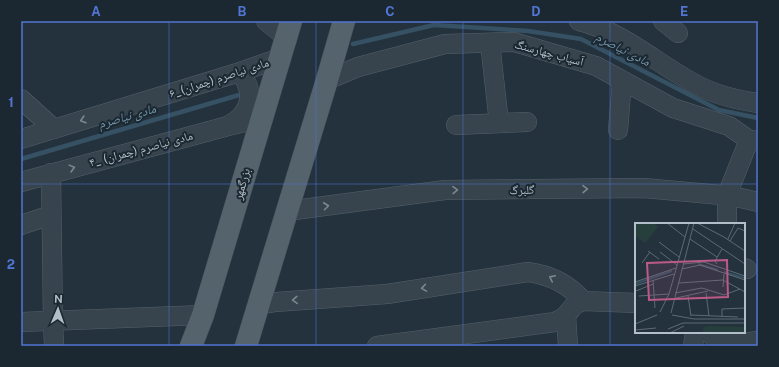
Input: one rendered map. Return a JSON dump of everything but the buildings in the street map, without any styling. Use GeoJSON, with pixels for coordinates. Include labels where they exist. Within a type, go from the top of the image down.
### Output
{"type":"FeatureCollection","features":[{"type":"Feature","properties":{"kind":"main road"},"geometry":{"type":"LineString","coordinates":[[246,346],[328,80],[344,21]]}},
{"type":"Feature","properties":{"kind":"main road","name":"بزرگمهر"},"geometry":{"type":"LineString","coordinates":[[191,346],[203,315],[261,118],[292,26]]}},
{"type":"Feature","properties":{"kind":"street"},"geometry":{"type":"LineString","coordinates":[[200,346],[210,319],[266,128],[292,26],[266,21]]}},
{"type":"Feature","properties":{"kind":"street"},"geometry":{"type":"LineString","coordinates":[[238,346],[344,21]]}},
{"type":"Feature","properties":{"kind":"street"},"geometry":{"type":"LineString","coordinates":[[579,21],[617,36],[697,85],[720,95],[758,103]]}},
{"type":"Feature","properties":{"kind":"street"},"geometry":{"type":"LineString","coordinates":[[663,21],[678,33]]}},
{"type":"Feature","properties":{"kind":"street"},"geometry":{"type":"LineString","coordinates":[[490,42],[499,123]]}},
{"type":"Feature","properties":{"kind":"street","name":"آسیاب چهارسنگ"},"geometry":{"type":"LineString","coordinates":[[328,80],[358,67],[445,44],[514,42],[596,66],[673,108],[730,126],[754,140]]}},
{"type":"Feature","properties":{"kind":"street","name":"۶_مادی نیاصرم (چمران)"},"geometry":{"type":"LineString","coordinates":[[21,139],[240,72],[280,58]]}},
{"type":"Feature","properties":{"kind":"street"},"geometry":{"type":"LineString","coordinates":[[228,126],[238,120],[245,112],[249,102],[250,91],[247,81],[240,72]]}},
{"type":"Feature","properties":{"kind":"street"},"geometry":{"type":"LineString","coordinates":[[618,130],[622,81]]}},
{"type":"Feature","properties":{"kind":"street"},"geometry":{"type":"LineString","coordinates":[[21,99],[54,129]]}},
{"type":"Feature","properties":{"kind":"street","name":"۴_ مادی نیاصرم (چمران)"},"geometry":{"type":"LineString","coordinates":[[21,182],[261,118]]}},
{"type":"Feature","properties":{"kind":"street"},"geometry":{"type":"LineString","coordinates":[[456,125],[527,122]]}},
{"type":"Feature","properties":{"kind":"street"},"geometry":{"type":"LineString","coordinates":[[727,223],[727,195],[754,140]]}},
{"type":"Feature","properties":{"kind":"street"},"geometry":{"type":"LineString","coordinates":[[51,174],[54,346]]}},
{"type":"Feature","properties":{"kind":"street","name":"گلبرگ"},"geometry":{"type":"LineString","coordinates":[[287,211],[445,190],[644,188],[727,195],[758,202]]}},
{"type":"Feature","properties":{"kind":"street"},"geometry":{"type":"LineString","coordinates":[[21,225],[51,215]]}},
{"type":"Feature","properties":{"kind":"street"},"geometry":{"type":"LineString","coordinates":[[258,305],[276,302],[387,294],[528,272],[543,274],[566,285],[583,301]]}},
{"type":"Feature","properties":{"kind":"street"},"geometry":{"type":"LineString","coordinates":[[381,346],[555,322],[566,316],[576,303],[583,301],[635,303]]}},
{"type":"Feature","properties":{"kind":"street"},"geometry":{"type":"LineString","coordinates":[[21,322],[53,322],[203,315]]}},
{"type":"Feature","properties":{"kind":"street"},"geometry":{"type":"LineString","coordinates":[[566,316],[568,346]]}},
{"type":"Feature","properties":{"kind":"street"},"geometry":{"type":"LineString","coordinates":[[693,346],[695,333]]}},
{"type":"Feature","properties":{"kind":"street"},"geometry":{"type":"LineString","coordinates":[[709,333],[722,343],[758,341]]}},
{"type":"Feature","properties":{"kind":"waterway","name":"مادی نیاصرم"},"geometry":{"type":"LineString","coordinates":[[353,44],[434,25],[528,31],[581,39],[719,110],[758,118]]}},
{"type":"Feature","properties":{"kind":"waterway","name":"مادی نیاصرم"},"geometry":{"type":"LineString","coordinates":[[21,159],[239,95]]}}]}
